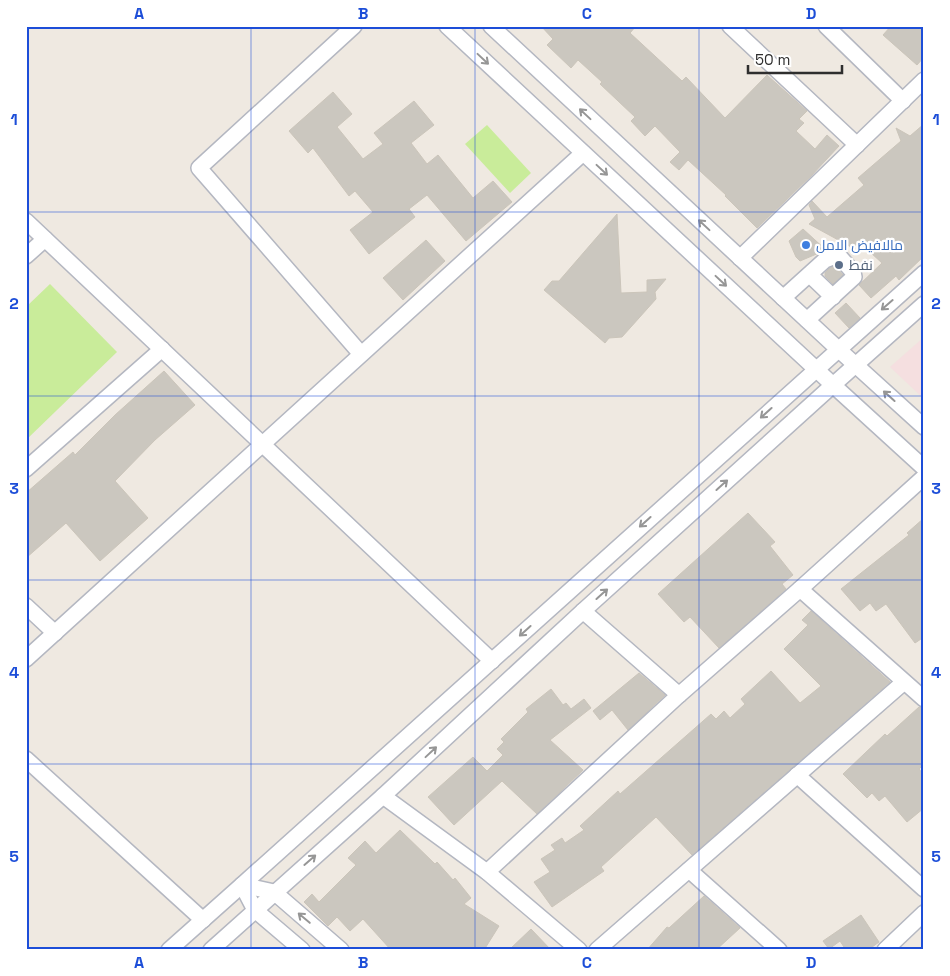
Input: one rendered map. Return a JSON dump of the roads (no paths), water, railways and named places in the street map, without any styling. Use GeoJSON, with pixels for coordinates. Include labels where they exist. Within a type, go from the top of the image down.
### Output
{"type":"FeatureCollection","features":[{"type":"Feature","properties":{"kind":"street"},"geometry":{"type":"LineString","coordinates":[[354,26],[199,168],[361,354]]}},
{"type":"Feature","properties":{"kind":"street"},"geometry":{"type":"LineString","coordinates":[[447,26],[832,385],[924,468]]}},
{"type":"Feature","properties":{"kind":"street"},"geometry":{"type":"LineString","coordinates":[[490,26],[924,427]]}},
{"type":"Feature","properties":{"kind":"street"},"geometry":{"type":"LineString","coordinates":[[730,26],[857,145]]}},
{"type":"Feature","properties":{"kind":"street"},"geometry":{"type":"LineString","coordinates":[[826,26],[903,101]]}},
{"type":"Feature","properties":{"kind":"street"},"geometry":{"type":"LineString","coordinates":[[740,258],[924,80]]}},
{"type":"Feature","properties":{"kind":"street"},"geometry":{"type":"LineString","coordinates":[[26,659],[583,152]]}},
{"type":"Feature","properties":{"kind":"street"},"geometry":{"type":"LineString","coordinates":[[26,221],[492,660]]}},
{"type":"Feature","properties":{"kind":"street"},"geometry":{"type":"LineString","coordinates":[[26,256],[45,238]]}},
{"type":"Feature","properties":{"kind":"street"},"geometry":{"type":"LineString","coordinates":[[783,298],[825,260],[839,256],[853,272],[854,277],[807,320]]}},
{"type":"Feature","properties":{"kind":"street"},"geometry":{"type":"LineString","coordinates":[[169,950],[924,273]]}},
{"type":"Feature","properties":{"kind":"street"},"geometry":{"type":"LineString","coordinates":[[810,275],[832,297]]}},
{"type":"Feature","properties":{"kind":"street"},"geometry":{"type":"LineString","coordinates":[[210,950],[384,796],[832,385],[924,304]]}},
{"type":"Feature","properties":{"kind":"street"},"geometry":{"type":"LineString","coordinates":[[26,469],[162,349]]}},
{"type":"Feature","properties":{"kind":"street"},"geometry":{"type":"LineString","coordinates":[[487,872],[679,695],[924,477]]}},
{"type":"Feature","properties":{"kind":"street"},"geometry":{"type":"LineString","coordinates":[[800,589],[924,699]]}},
{"type":"Feature","properties":{"kind":"street"},"geometry":{"type":"LineString","coordinates":[[26,606],[55,633]]}},
{"type":"Feature","properties":{"kind":"street"},"geometry":{"type":"LineString","coordinates":[[583,612],[679,695]]}},
{"type":"Feature","properties":{"kind":"street"},"geometry":{"type":"LineString","coordinates":[[597,950],[904,682]]}},
{"type":"Feature","properties":{"kind":"street"},"geometry":{"type":"LineString","coordinates":[[26,759],[203,920]]}},
{"type":"Feature","properties":{"kind":"street"},"geometry":{"type":"LineString","coordinates":[[798,775],[924,889]]}},
{"type":"Feature","properties":{"kind":"street"},"geometry":{"type":"LineString","coordinates":[[384,796],[487,872],[579,950]]}},
{"type":"Feature","properties":{"kind":"street"},"geometry":{"type":"LineString","coordinates":[[689,870],[779,950]]}},
{"type":"Feature","properties":{"kind":"street"},"geometry":{"type":"LineString","coordinates":[[242,885],[274,892],[341,950]]}},
{"type":"Feature","properties":{"kind":"street"},"geometry":{"type":"LineString","coordinates":[[242,885],[255,910],[302,950]]}},
{"type":"Feature","properties":{"kind":"street"},"geometry":{"type":"LineString","coordinates":[[885,950],[924,913]]}},
{"type":"Feature","properties":{"kind":"place","name":"مالافيض الامل"},"geometry":{"type":"Point","coordinates":[806,245]}},
{"type":"Feature","properties":{"kind":"place","name":"نفط"},"geometry":{"type":"Point","coordinates":[839,265]}}]}
